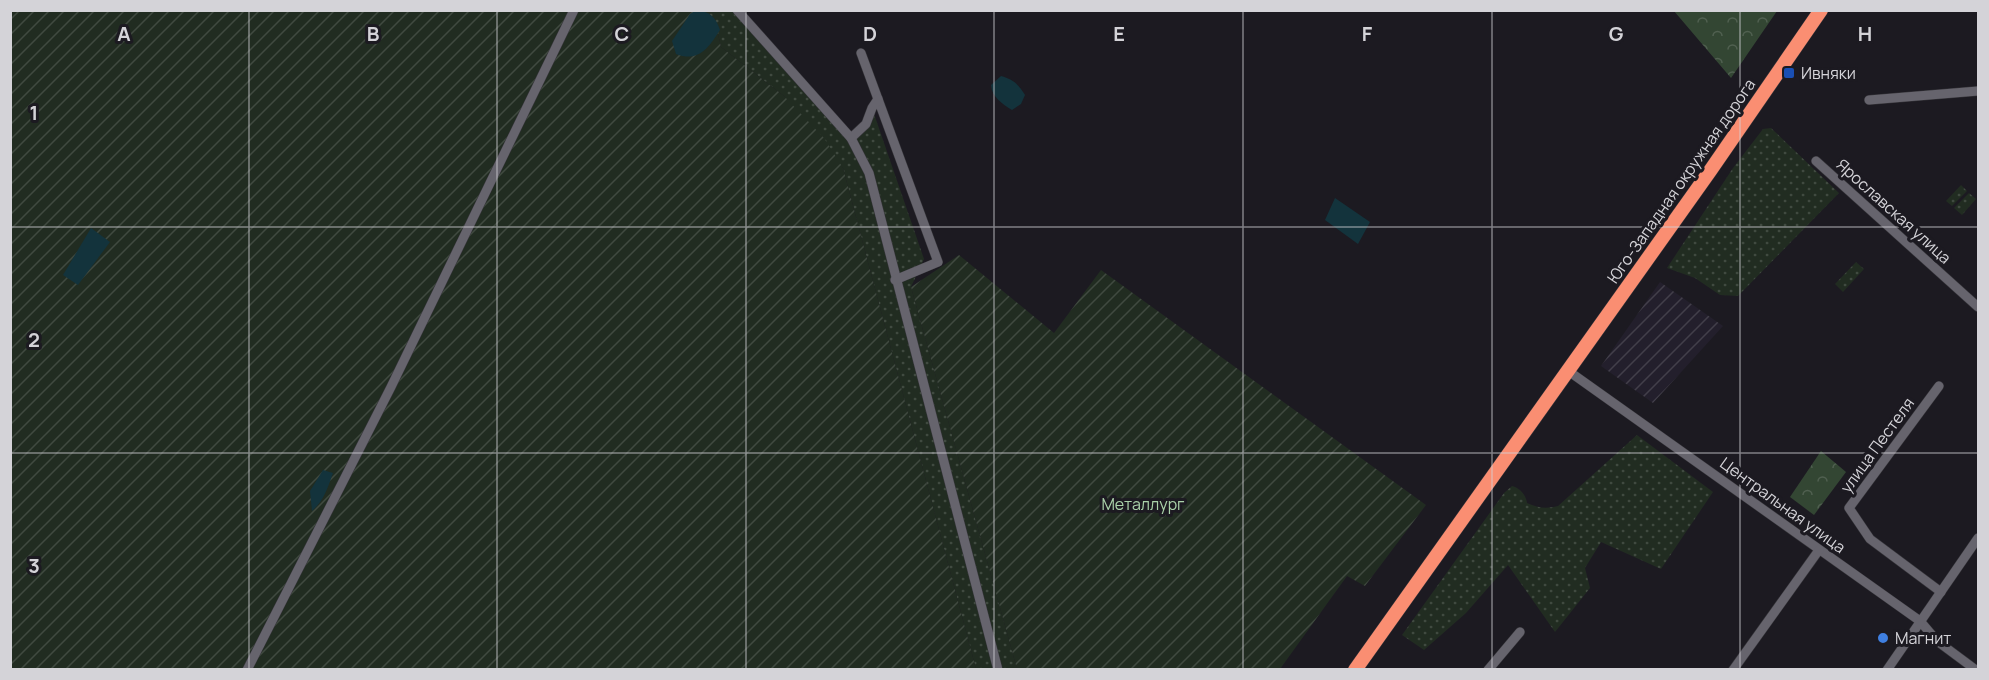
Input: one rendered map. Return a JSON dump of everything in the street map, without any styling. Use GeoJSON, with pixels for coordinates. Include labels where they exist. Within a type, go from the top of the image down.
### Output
{"type":"FeatureCollection","features":[{"type":"Feature","properties":{"kind":"highway","name":"Юго-Западная окружная дорога"},"geometry":{"type":"LineString","coordinates":[[1567,370],[1710,171],[1821,10]]}},
{"type":"Feature","properties":{"kind":"highway"},"geometry":{"type":"LineString","coordinates":[[1355,669],[1567,370]]}},
{"type":"Feature","properties":{"kind":"street"},"geometry":{"type":"LineString","coordinates":[[247,669],[391,387],[574,10]]}},
{"type":"Feature","properties":{"kind":"street"},"geometry":{"type":"LineString","coordinates":[[737,10],[851,138],[868,173],[998,669]]}},
{"type":"Feature","properties":{"kind":"street"},"geometry":{"type":"LineString","coordinates":[[861,53],[938,262],[895,280]]}},
{"type":"Feature","properties":{"kind":"street"},"geometry":{"type":"LineString","coordinates":[[1869,100],[1978,91]]}},
{"type":"Feature","properties":{"kind":"street"},"geometry":{"type":"LineString","coordinates":[[851,138],[866,124],[878,99]]}},
{"type":"Feature","properties":{"kind":"street","name":"Ярославская улица"},"geometry":{"type":"LineString","coordinates":[[1816,161],[1978,307]]}},
{"type":"Feature","properties":{"kind":"street","name":"Центральная улица"},"geometry":{"type":"LineString","coordinates":[[1567,370],[1920,621],[1936,641],[1976,669]]}},
{"type":"Feature","properties":{"kind":"street","name":"улица Пестеля"},"geometry":{"type":"LineString","coordinates":[[1939,386],[1849,508],[1870,539],[1941,592]]}},
{"type":"Feature","properties":{"kind":"street"},"geometry":{"type":"LineString","coordinates":[[1887,669],[1978,538]]}},
{"type":"Feature","properties":{"kind":"street"},"geometry":{"type":"LineString","coordinates":[[1733,669],[1819,550]]}},
{"type":"Feature","properties":{"kind":"street"},"geometry":{"type":"LineString","coordinates":[[1488,669],[1520,632]]}},
{"type":"Feature","properties":{"kind":"shaded area"},"geometry":{"type":"Polygon","coordinates":[[[1660,282],[1723,326],[1653,403],[1601,366],[1660,282]]]}},
{"type":"Feature","properties":{"kind":"green space"},"geometry":{"type":"Polygon","coordinates":[[[699,10],[715,21],[721,47],[784,96],[824,138],[843,168],[976,669],[11,669],[10,11],[699,10]]]}},
{"type":"Feature","properties":{"kind":"green space"},"geometry":{"type":"Polygon","coordinates":[[[699,11],[737,11],[851,138],[872,108],[924,259],[911,287],[1017,669],[976,669],[843,168],[784,96],[721,47],[715,21],[699,11]]]}},
{"type":"Feature","properties":{"kind":"green space"},"geometry":{"type":"Polygon","coordinates":[[[1674,11],[1777,11],[1731,78],[1674,11]]]}},
{"type":"Feature","properties":{"kind":"green space"},"geometry":{"type":"Polygon","coordinates":[[[1771,128],[1839,193],[1738,296],[1720,295],[1695,278],[1667,268],[1733,168],[1763,129],[1771,128]]]}},
{"type":"Feature","properties":{"kind":"green space"},"geometry":{"type":"Polygon","coordinates":[[[1961,185],[1967,191],[1952,206],[1946,201],[1961,185]]]}},
{"type":"Feature","properties":{"kind":"green space"},"geometry":{"type":"Polygon","coordinates":[[[1969,193],[1976,199],[1962,215],[1954,208],[1969,193]]]}},
{"type":"Feature","properties":{"kind":"green space","name":"Металлург"},"geometry":{"type":"Polygon","coordinates":[[[959,255],[1054,333],[1101,270],[1426,505],[1365,586],[1347,576],[1280,669],[1017,669],[911,287],[959,255]]]}},
{"type":"Feature","properties":{"kind":"green space"},"geometry":{"type":"Polygon","coordinates":[[[1856,262],[1864,269],[1843,292],[1835,284],[1856,262]]]}},
{"type":"Feature","properties":{"kind":"green space"},"geometry":{"type":"Polygon","coordinates":[[[1637,435],[1713,492],[1661,569],[1601,542],[1585,568],[1590,588],[1555,632],[1508,565],[1466,613],[1424,650],[1402,635],[1504,493],[1512,486],[1522,492],[1527,503],[1542,508],[1558,506],[1637,435]]]}},
{"type":"Feature","properties":{"kind":"green space"},"geometry":{"type":"Polygon","coordinates":[[[1821,451],[1846,472],[1814,515],[1790,497],[1821,451]]]}},
{"type":"Feature","properties":{"kind":"water"},"geometry":{"type":"Polygon","coordinates":[[[695,11],[711,15],[720,30],[712,42],[697,55],[676,54],[672,41],[690,14],[695,11]]]}},
{"type":"Feature","properties":{"kind":"water"},"geometry":{"type":"Polygon","coordinates":[[[1001,76],[1015,83],[1025,95],[1021,104],[1012,110],[998,100],[993,93],[991,85],[1001,76]]]}},
{"type":"Feature","properties":{"kind":"water"},"geometry":{"type":"Polygon","coordinates":[[[1335,198],[1370,222],[1358,244],[1325,220],[1335,198]]]}},
{"type":"Feature","properties":{"kind":"water"},"geometry":{"type":"Polygon","coordinates":[[[91,228],[110,242],[78,285],[63,275],[91,228]]]}},
{"type":"Feature","properties":{"kind":"water"},"geometry":{"type":"Polygon","coordinates":[[[323,470],[333,473],[323,498],[312,511],[310,491],[323,470]]]}},
{"type":"Feature","properties":{"kind":"place","name":"Ивняки"},"geometry":{"type":"Point","coordinates":[1789,73]}},
{"type":"Feature","properties":{"kind":"place","name":"Магнит"},"geometry":{"type":"Point","coordinates":[1883,638]}}]}
